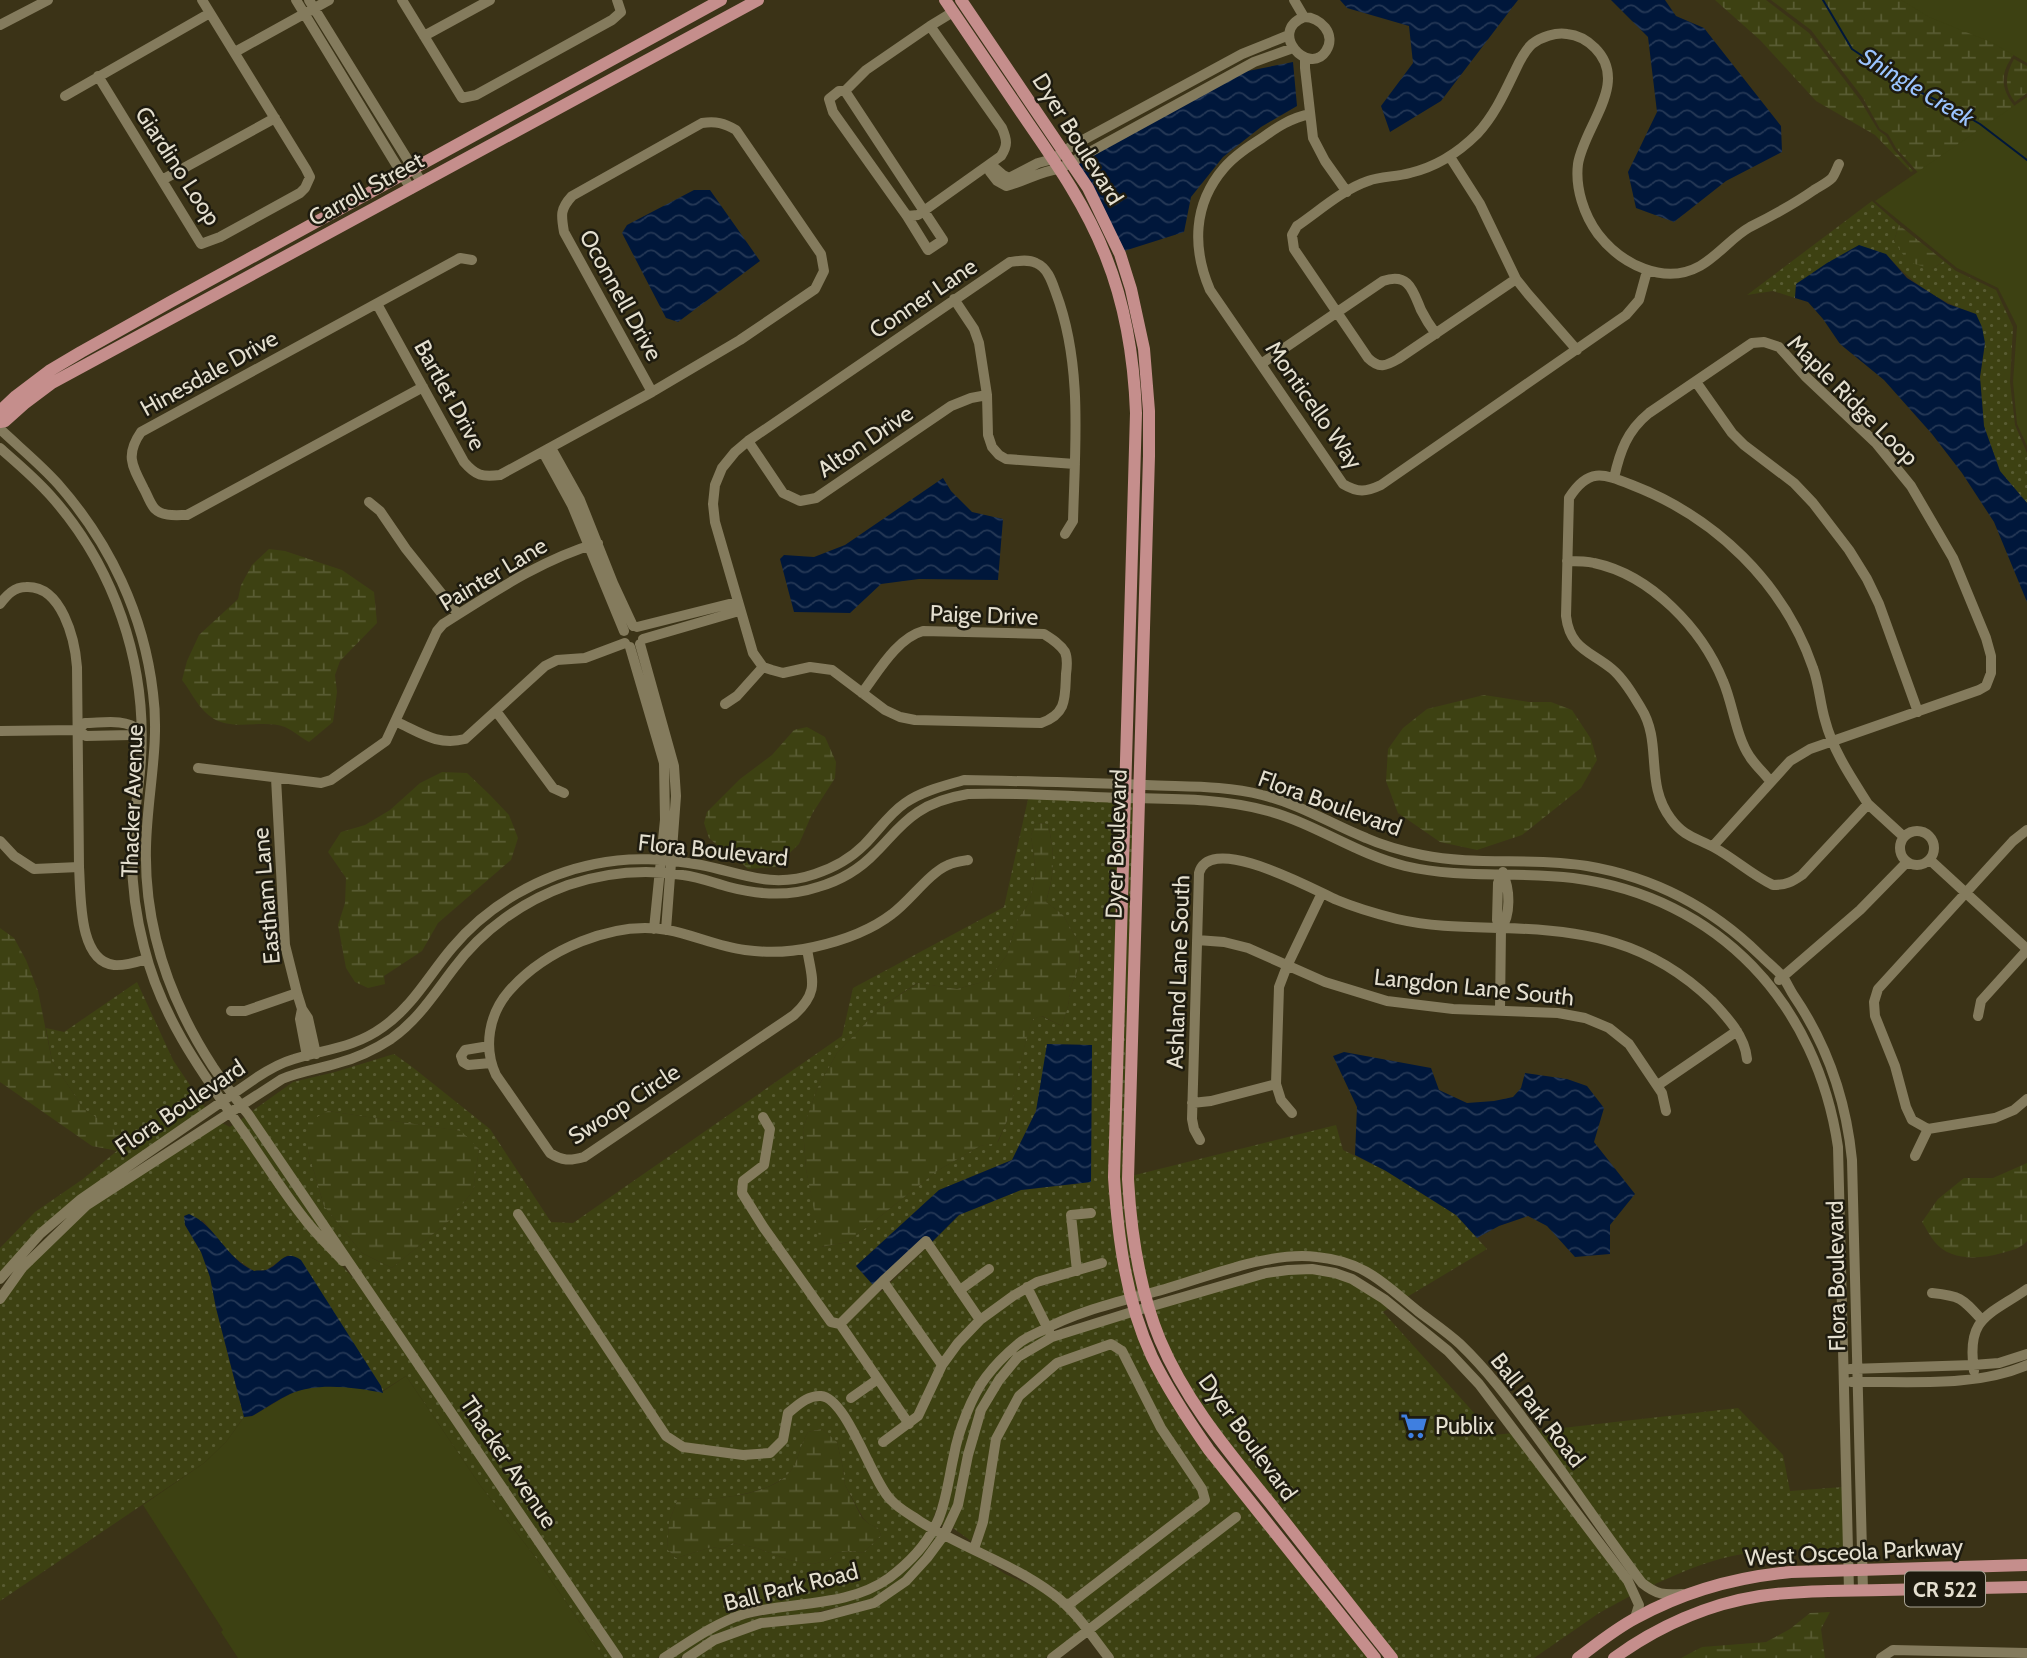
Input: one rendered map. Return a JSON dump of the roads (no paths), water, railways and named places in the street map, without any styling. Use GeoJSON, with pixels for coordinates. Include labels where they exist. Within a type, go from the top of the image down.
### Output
{"type":"FeatureCollection","features":[{"type":"Feature","properties":{"kind":"main road","name":"Carroll Street"},"geometry":{"type":"LineString","coordinates":[[0,411],[49,371],[172,300],[721,0]]}},
{"type":"Feature","properties":{"kind":"main road","name":"Carroll Street"},"geometry":{"type":"LineString","coordinates":[[0,422],[5,421],[38,393],[83,366],[758,0]]}},
{"type":"Feature","properties":{"kind":"main road","name":"Dyer Boulevard"},"geometry":{"type":"LineString","coordinates":[[945,0],[1062,160],[1088,188],[1115,243],[1131,289],[1144,349],[1149,411],[1146,547],[1114,1177],[1116,1222],[1140,1303],[1151,1354],[1185,1416],[1375,1658]]}},
{"type":"Feature","properties":{"kind":"main road","name":"Dyer Boulevard"},"geometry":{"type":"LineString","coordinates":[[961,0],[1062,160],[1107,258],[1126,322],[1136,413],[1132,791]]}},
{"type":"Feature","properties":{"kind":"main road"},"geometry":{"type":"LineString","coordinates":[[83,366],[89,358],[167,315],[172,300]]}},
{"type":"Feature","properties":{"kind":"main road"},"geometry":{"type":"LineString","coordinates":[[1133,524],[1146,547]]}},
{"type":"Feature","properties":{"kind":"main road","name":"Dyer Boulevard"},"geometry":{"type":"LineString","coordinates":[[1140,1303],[1194,1404],[1392,1658]]}},
{"type":"Feature","properties":{"kind":"main road"},"geometry":{"type":"LineString","coordinates":[[1225,1469],[1241,1480],[1294,1548],[1311,1556]]}},
{"type":"Feature","properties":{"kind":"main road","name":"West Osceola Parkway"},"geometry":{"type":"LineString","coordinates":[[1578,1658],[1635,1618],[1706,1587],[1752,1576],[1855,1569],[2027,1564]]}},
{"type":"Feature","properties":{"kind":"main road"},"geometry":{"type":"LineString","coordinates":[[1309,1575],[1320,1575],[1362,1629],[1375,1636]]}},
{"type":"Feature","properties":{"kind":"main road","name":"West Osceola Parkway"},"geometry":{"type":"LineString","coordinates":[[1614,1658],[1659,1630],[1709,1609],[1760,1596],[2027,1587]]}},
{"type":"Feature","properties":{"kind":"street"},"geometry":{"type":"LineString","coordinates":[[0,25],[48,0]]}},
{"type":"Feature","properties":{"kind":"street","name":"Giardino Loop"},"geometry":{"type":"LineString","coordinates":[[98,76],[201,244],[220,237],[300,193],[310,177],[202,0]]}},
{"type":"Feature","properties":{"kind":"street"},"geometry":{"type":"LineString","coordinates":[[296,0],[309,7],[417,186]]}},
{"type":"Feature","properties":{"kind":"street"},"geometry":{"type":"LineString","coordinates":[[235,52],[309,7],[329,0]]}},
{"type":"Feature","properties":{"kind":"street"},"geometry":{"type":"LineString","coordinates":[[402,0],[462,98],[476,95],[612,20],[621,12],[617,0]]}},
{"type":"Feature","properties":{"kind":"street"},"geometry":{"type":"LineString","coordinates":[[424,36],[490,0]]}},
{"type":"Feature","properties":{"kind":"street"},"geometry":{"type":"LineString","coordinates":[[1294,0],[1304,17]]}},
{"type":"Feature","properties":{"kind":"street"},"geometry":{"type":"LineString","coordinates":[[845,91],[943,240],[928,250],[907,216],[832,112],[829,99],[839,91],[845,91],[866,70],[953,12]]}},
{"type":"Feature","properties":{"kind":"street"},"geometry":{"type":"LineString","coordinates":[[65,96],[210,13]]}},
{"type":"Feature","properties":{"kind":"street"},"geometry":{"type":"LineString","coordinates":[[1304,17],[1317,19],[1326,29],[1329,43],[1327,49],[1318,57],[1305,58],[1293,48],[1289,36],[1293,24],[1304,17]]}},
{"type":"Feature","properties":{"kind":"street"},"geometry":{"type":"LineString","coordinates":[[907,216],[918,215],[990,167],[1007,148],[1007,138],[930,26]]}},
{"type":"Feature","properties":{"kind":"street"},"geometry":{"type":"LineString","coordinates":[[1516,279],[1398,359],[1380,366],[1368,358],[1294,248],[1292,235],[1297,226],[1347,192],[1371,180],[1410,173],[1450,157],[1477,133],[1489,118],[1524,54],[1533,44],[1547,36],[1565,33],[1579,36],[1590,43],[1600,53],[1608,76],[1607,93],[1582,147],[1578,166],[1580,194],[1591,224],[1600,236],[1621,255],[1647,271],[1679,273],[1700,265],[1742,232],[1787,208],[1832,178],[1839,164]]}},
{"type":"Feature","properties":{"kind":"street"},"geometry":{"type":"LineString","coordinates":[[1062,160],[1127,116],[1261,45],[1289,36]]}},
{"type":"Feature","properties":{"kind":"street"},"geometry":{"type":"LineString","coordinates":[[990,167],[1009,177],[1038,163],[1080,158],[1254,62],[1293,48]]}},
{"type":"Feature","properties":{"kind":"street"},"geometry":{"type":"LineString","coordinates":[[1305,58],[1312,138],[1347,192]]}},
{"type":"Feature","properties":{"kind":"street"},"geometry":{"type":"LineString","coordinates":[[1209,72],[1214,84]]}},
{"type":"Feature","properties":{"kind":"street","name":"Monticello Way"},"geometry":{"type":"LineString","coordinates":[[1310,114],[1287,121],[1240,152],[1224,168],[1210,187],[1201,209],[1198,254],[1210,290],[1343,484],[1355,491],[1368,491],[1381,485],[1633,309],[1639,300],[1647,271]]}},
{"type":"Feature","properties":{"kind":"street"},"geometry":{"type":"LineString","coordinates":[[1127,116],[1134,128]]}},
{"type":"Feature","properties":{"kind":"street"},"geometry":{"type":"LineString","coordinates":[[162,180],[275,118]]}},
{"type":"Feature","properties":{"kind":"street","name":"Oconnell Drive"},"geometry":{"type":"LineString","coordinates":[[547,450],[652,392],[740,340],[815,289],[824,271],[821,254],[736,130],[725,123],[702,123],[572,195],[564,205],[561,216],[564,232],[652,392]]}},
{"type":"Feature","properties":{"kind":"street"},"geometry":{"type":"LineString","coordinates":[[1450,157],[1480,204],[1516,279],[1577,349]]}},
{"type":"Feature","properties":{"kind":"street"},"geometry":{"type":"LineString","coordinates":[[377,304],[460,258],[472,260]]}},
{"type":"Feature","properties":{"kind":"street","name":"Conner Lane"},"geometry":{"type":"LineString","coordinates":[[738,606],[715,522],[715,485],[722,468],[748,441],[1010,262],[1023,260],[1037,263],[1049,275],[1061,306],[1072,360],[1075,395],[1073,521],[1065,534]]}},
{"type":"Feature","properties":{"kind":"street"},"geometry":{"type":"LineString","coordinates":[[1261,364],[1383,281],[1393,278],[1402,280],[1413,290],[1436,334]]}},
{"type":"Feature","properties":{"kind":"street"},"geometry":{"type":"LineString","coordinates":[[954,299],[974,329],[979,344],[987,395],[988,435],[992,446],[999,455],[1016,461],[1075,464]]}},
{"type":"Feature","properties":{"kind":"street","name":"Bartlet Drive"},"geometry":{"type":"LineString","coordinates":[[377,304],[472,472],[485,477],[500,475],[547,450]]}},
{"type":"Feature","properties":{"kind":"street","name":"Hinesdale Drive"},"geometry":{"type":"LineString","coordinates":[[377,304],[141,432],[133,443],[130,456],[132,468],[155,509],[170,515],[187,515],[423,387]]}},
{"type":"Feature","properties":{"kind":"street","name":"Maple Ridge Loop"},"geometry":{"type":"LineString","coordinates":[[1614,478],[1619,454],[1627,437],[1649,413],[1752,343],[1764,342],[1779,347],[1814,385],[1876,443],[1911,486],[1953,558],[1991,656],[1991,673],[1986,686],[1979,690],[1810,749],[1790,761],[1713,846]]}},
{"type":"Feature","properties":{"kind":"street"},"geometry":{"type":"LineString","coordinates":[[1696,382],[1732,433],[1794,483],[1849,550],[1879,604],[1917,712]]}},
{"type":"Feature","properties":{"kind":"street","name":"Alton Drive"},"geometry":{"type":"LineString","coordinates":[[748,441],[783,494],[800,501],[816,498],[951,406],[987,395]]}},
{"type":"Feature","properties":{"kind":"street","name":"Thacker Avenue"},"geometry":{"type":"LineString","coordinates":[[0,429],[48,474],[73,502],[114,564],[133,608],[144,644],[154,695],[156,730],[146,846],[148,892],[154,932],[179,1007],[197,1041],[240,1105],[618,1658]]}},
{"type":"Feature","properties":{"kind":"street","name":"Thacker Avenue"},"geometry":{"type":"LineString","coordinates":[[0,448],[50,495],[73,524],[113,593],[129,640],[138,681],[141,760],[132,856],[137,911],[147,959],[161,999],[174,1028],[221,1102],[306,1221],[368,1289]]}},
{"type":"Feature","properties":{"kind":"street"},"geometry":{"type":"LineString","coordinates":[[547,450],[613,583],[659,729],[674,766],[676,796],[670,820],[667,860],[671,874],[666,930]]}},
{"type":"Feature","properties":{"kind":"street"},"geometry":{"type":"LineString","coordinates":[[1868,804],[1801,875],[1784,885],[1773,885],[1765,881],[1713,846],[1693,839],[1681,830],[1659,802],[1653,741],[1643,711],[1613,670],[1586,652],[1567,628],[1569,498],[1578,483],[1598,476],[1614,478],[1654,494],[1686,510],[1751,563],[1781,604],[1813,668],[1825,721],[1846,770],[1868,804],[1904,837]]}},
{"type":"Feature","properties":{"kind":"street"},"geometry":{"type":"LineString","coordinates":[[369,502],[380,511],[406,549],[458,614]]}},
{"type":"Feature","properties":{"kind":"street","name":"Painter Lane"},"geometry":{"type":"LineString","coordinates":[[198,768],[321,783],[331,780],[386,741],[443,624],[544,564],[593,544]]}},
{"type":"Feature","properties":{"kind":"street"},"geometry":{"type":"LineString","coordinates":[[1567,561],[1594,562],[1627,575],[1658,595],[1684,619],[1704,644],[1723,680],[1749,756],[1770,781]]}},
{"type":"Feature","properties":{"kind":"street"},"geometry":{"type":"LineString","coordinates":[[0,604],[14,590],[23,587],[39,589],[47,592],[53,599],[69,628],[76,653],[79,867],[89,949],[99,959],[113,965],[147,959]]}},
{"type":"Feature","properties":{"kind":"street"},"geometry":{"type":"LineString","coordinates":[[397,722],[442,742],[465,739],[545,666],[557,660],[585,658],[632,637],[738,606],[753,653],[763,667],[737,696],[725,704]]}},
{"type":"Feature","properties":{"kind":"street","name":"Paige Drive"},"geometry":{"type":"LineString","coordinates":[[763,667],[783,673],[810,667],[832,670],[885,710],[900,717],[915,720],[1041,723],[1051,720],[1065,704],[1067,660],[1056,641],[1044,634],[923,631],[902,641],[862,692]]}},
{"type":"Feature","properties":{"kind":"street"},"geometry":{"type":"LineString","coordinates":[[496,711],[553,788],[564,793]]}},
{"type":"Feature","properties":{"kind":"street"},"geometry":{"type":"LineString","coordinates":[[0,731],[78,730],[86,736],[156,730]]}},
{"type":"Feature","properties":{"kind":"street","name":"Eastham Lane"},"geometry":{"type":"LineString","coordinates":[[276,778],[285,945],[302,1009],[309,1018],[312,1055]]}},
{"type":"Feature","properties":{"kind":"street","name":"Flora Boulevard"},"geometry":{"type":"LineString","coordinates":[[0,1279],[40,1234],[81,1199],[233,1094],[276,1066],[355,1043],[396,1018],[412,1002],[451,949],[490,912],[512,896],[568,870],[627,859],[667,860],[747,877],[768,880],[794,879],[816,874],[847,858],[866,844],[906,803],[934,789],[964,780],[1132,791],[1245,805],[1289,818],[1360,851],[1396,863],[1443,873],[1589,881],[1655,900],[1687,916],[1721,938],[1746,960],[1771,988],[1804,1037],[1824,1084],[1838,1147],[1843,1369],[1856,1591]]}},
{"type":"Feature","properties":{"kind":"street","name":"Flora Boulevard"},"geometry":{"type":"LineString","coordinates":[[0,1298],[22,1268],[87,1205],[282,1079],[294,1073],[361,1056],[391,1039],[422,1012],[455,966],[483,936],[513,911],[537,898],[600,876],[659,873],[696,877],[749,892],[799,892],[828,884],[853,871],[919,811],[945,799],[968,794],[1132,791],[1192,786],[1241,790],[1300,807],[1366,838],[1401,850],[1446,859],[1565,863],[1622,874],[1695,904],[1745,940],[1783,977],[1814,1027],[1837,1081],[1850,1138],[1857,1369],[1855,1569]]}},
{"type":"Feature","properties":{"kind":"street"},"geometry":{"type":"LineString","coordinates":[[2027,830],[2013,841],[1878,989],[1874,1002],[1875,1016],[1912,1120],[1928,1129],[1995,1118],[2014,1110],[2027,1099]]}},
{"type":"Feature","properties":{"kind":"street"},"geometry":{"type":"LineString","coordinates":[[1916,831],[1929,836],[1934,844],[1934,853],[1930,860],[1916,865],[1907,862],[1901,856],[1900,850],[1904,837],[1916,831]]}},
{"type":"Feature","properties":{"kind":"street"},"geometry":{"type":"LineString","coordinates":[[0,841],[14,856],[34,869],[79,867]]}},
{"type":"Feature","properties":{"kind":"street","name":"Ashland Lane South"},"geometry":{"type":"LineString","coordinates":[[1200,1140],[1192,1124],[1199,873],[1204,863],[1211,859],[1234,860],[1269,869],[1352,906],[1405,921],[1442,926],[1573,932],[1631,948],[1689,981],[1715,1004],[1737,1031],[1745,1045],[1747,1059]]}},
{"type":"Feature","properties":{"kind":"street"},"geometry":{"type":"LineString","coordinates":[[654,929],[659,873],[667,860]]}},
{"type":"Feature","properties":{"kind":"street","name":"Swoop Circle"},"geometry":{"type":"LineString","coordinates":[[807,949],[812,994],[806,1004],[794,1015],[584,1157],[572,1161],[559,1159],[550,1153],[496,1075],[491,1063],[489,1031],[500,1001],[517,982],[552,955],[591,938],[617,932],[654,929],[744,950],[807,949],[841,940],[870,928],[893,914],[937,871],[968,860]]}},
{"type":"Feature","properties":{"kind":"street"},"geometry":{"type":"LineString","coordinates":[[1930,860],[2027,950],[1981,1001],[1978,1016]]}},
{"type":"Feature","properties":{"kind":"street"},"geometry":{"type":"LineString","coordinates":[[1500,1010],[1501,928],[1497,920],[1502,898],[1498,883],[1503,875],[1504,861]]}},
{"type":"Feature","properties":{"kind":"street"},"geometry":{"type":"LineString","coordinates":[[1771,988],[1860,910],[1907,862]]}},
{"type":"Feature","properties":{"kind":"street"},"geometry":{"type":"LineString","coordinates":[[1293,1113],[1281,1100],[1276,1084],[1278,994],[1287,966],[1322,893]]}},
{"type":"Feature","properties":{"kind":"street"},"geometry":{"type":"LineString","coordinates":[[657,905],[668,905]]}},
{"type":"Feature","properties":{"kind":"street","name":"Langdon Lane South"},"geometry":{"type":"LineString","coordinates":[[1197,940],[1239,945],[1339,988],[1387,1001],[1453,1009],[1565,1014],[1601,1024],[1624,1039],[1658,1085],[1666,1111]]}},
{"type":"Feature","properties":{"kind":"street"},"geometry":{"type":"LineString","coordinates":[[231,1011],[245,1011],[297,993]]}},
{"type":"Feature","properties":{"kind":"street"},"geometry":{"type":"LineString","coordinates":[[1658,1085],[1737,1031]]}},
{"type":"Feature","properties":{"kind":"street"},"geometry":{"type":"LineString","coordinates":[[489,1046],[465,1050],[461,1056],[463,1062],[468,1065],[491,1063]]}},
{"type":"Feature","properties":{"kind":"street"},"geometry":{"type":"LineString","coordinates":[[1192,1103],[1211,1101],[1276,1084]]}},
{"type":"Feature","properties":{"kind":"street"},"geometry":{"type":"LineString","coordinates":[[763,1117],[770,1129],[764,1165],[743,1181],[742,1194],[818,1305],[831,1322],[840,1324],[909,1424]]}},
{"type":"Feature","properties":{"kind":"street"},"geometry":{"type":"LineString","coordinates":[[1915,1156],[1928,1129]]}},
{"type":"Feature","properties":{"kind":"street"},"geometry":{"type":"LineString","coordinates":[[1840,1219],[1853,1212]]}},
{"type":"Feature","properties":{"kind":"street"},"geometry":{"type":"LineString","coordinates":[[1077,1271],[1071,1215],[1091,1213]]}},
{"type":"Feature","properties":{"kind":"street"},"geometry":{"type":"LineString","coordinates":[[518,1214],[666,1436],[683,1447],[743,1455],[770,1453],[783,1440],[789,1413],[808,1398],[822,1395],[832,1401],[856,1435],[889,1499],[933,1529],[1052,1593],[1067,1606],[1109,1658]]}},
{"type":"Feature","properties":{"kind":"street"},"geometry":{"type":"LineString","coordinates":[[1840,1219],[1854,1223]]}},
{"type":"Feature","properties":{"kind":"street"},"geometry":{"type":"LineString","coordinates":[[840,1324],[926,1241],[980,1320]]}},
{"type":"Feature","properties":{"kind":"street","name":"Ball Park Road"},"geometry":{"type":"LineString","coordinates":[[664,1658],[710,1629],[742,1615],[778,1607],[825,1602],[862,1592],[887,1579],[916,1554],[938,1521],[948,1489],[954,1451],[969,1408],[985,1378],[1020,1342],[1237,1268],[1286,1256],[1314,1256],[1358,1267],[1379,1278],[1457,1341],[1490,1376],[1643,1583],[1652,1592],[1659,1594],[1687,1594]]}},
{"type":"Feature","properties":{"kind":"street"},"geometry":{"type":"LineString","coordinates":[[1335,1273],[1338,1260]]}},
{"type":"Feature","properties":{"kind":"street"},"geometry":{"type":"LineString","coordinates":[[883,1442],[918,1416],[942,1365],[980,1320],[1027,1287],[1102,1263]]}},
{"type":"Feature","properties":{"kind":"street"},"geometry":{"type":"LineString","coordinates":[[1237,1268],[1241,1281]]}},
{"type":"Feature","properties":{"kind":"street"},"geometry":{"type":"LineString","coordinates":[[960,1290],[989,1269]]}},
{"type":"Feature","properties":{"kind":"street","name":"Ball Park Road"},"geometry":{"type":"LineString","coordinates":[[1140,1303],[1289,1270],[1312,1269],[1352,1279],[1384,1299],[1448,1351],[1472,1376],[1628,1581],[1639,1605],[1635,1618]]}},
{"type":"Feature","properties":{"kind":"street"},"geometry":{"type":"LineString","coordinates":[[883,1281],[942,1365]]}},
{"type":"Feature","properties":{"kind":"street"},"geometry":{"type":"LineString","coordinates":[[1027,1287],[1049,1332]]}},
{"type":"Feature","properties":{"kind":"street"},"geometry":{"type":"LineString","coordinates":[[1975,1379],[1972,1340],[1975,1330],[1982,1320],[2027,1289]]}},
{"type":"Feature","properties":{"kind":"street"},"geometry":{"type":"LineString","coordinates":[[1932,1293],[1965,1300],[1982,1320]]}},
{"type":"Feature","properties":{"kind":"street","name":"Ball Park Road"},"geometry":{"type":"LineString","coordinates":[[687,1658],[714,1640],[761,1623],[821,1616],[874,1602],[906,1581],[928,1558],[944,1535],[958,1504],[981,1410],[999,1380],[1018,1357],[1049,1332]]}},
{"type":"Feature","properties":{"kind":"street"},"geometry":{"type":"LineString","coordinates":[[974,1549],[983,1522],[996,1439],[1019,1396],[1057,1363],[1111,1344],[1122,1351],[1161,1428],[1202,1489],[1205,1500],[1067,1606]]}},
{"type":"Feature","properties":{"kind":"street"},"geometry":{"type":"LineString","coordinates":[[1843,1369],[1999,1363],[2027,1354]]}},
{"type":"Feature","properties":{"kind":"street"},"geometry":{"type":"LineString","coordinates":[[1844,1382],[1975,1379],[2004,1374],[2027,1365]]}},
{"type":"Feature","properties":{"kind":"street"},"geometry":{"type":"LineString","coordinates":[[851,1398],[878,1379]]}},
{"type":"Feature","properties":{"kind":"street"},"geometry":{"type":"LineString","coordinates":[[1052,1658],[1236,1517]]}},
{"type":"Feature","properties":{"kind":"street"},"geometry":{"type":"LineString","coordinates":[[1881,1658],[1893,1650],[1963,1655],[2027,1653]]}},
{"type":"Feature","properties":{"kind":"water"},"geometry":{"type":"Polygon","coordinates":[[[1340,0],[1518,0],[1441,101],[1390,132],[1381,106],[1413,63],[1409,26],[1347,8],[1340,0]]]}},
{"type":"Feature","properties":{"kind":"water"},"geometry":{"type":"Polygon","coordinates":[[[1611,0],[1665,0],[1676,16],[1704,28],[1781,126],[1782,152],[1726,181],[1674,222],[1636,208],[1628,172],[1657,112],[1648,37],[1611,0]]]}},
{"type":"Feature","properties":{"kind":"water"},"geometry":{"type":"Polygon","coordinates":[[[1293,62],[1297,106],[1261,127],[1223,157],[1191,197],[1184,232],[1124,251],[1077,164],[1243,72],[1293,62]]]}},
{"type":"Feature","properties":{"kind":"water"},"geometry":{"type":"Polygon","coordinates":[[[694,190],[710,190],[760,261],[678,322],[666,318],[622,233],[627,225],[694,190]]]}},
{"type":"Feature","properties":{"kind":"water"},"geometry":{"type":"Polygon","coordinates":[[[1859,245],[1886,254],[1907,278],[1948,304],[1976,314],[1985,343],[1980,377],[1984,426],[2000,471],[2027,503],[2027,602],[1994,522],[1962,473],[1884,380],[1840,344],[1808,302],[1795,298],[1796,284],[1859,245]]]}},
{"type":"Feature","properties":{"kind":"water"},"geometry":{"type":"Polygon","coordinates":[[[943,478],[951,491],[972,512],[1003,519],[998,580],[919,579],[881,584],[850,613],[794,612],[780,559],[784,555],[814,557],[845,545],[943,478]]]}},
{"type":"Feature","properties":{"kind":"water"},"geometry":{"type":"Polygon","coordinates":[[[1047,1044],[1092,1045],[1091,1182],[1021,1190],[959,1215],[931,1243],[873,1285],[856,1266],[939,1190],[1012,1160],[1036,1111],[1047,1044]]]}},
{"type":"Feature","properties":{"kind":"water"},"geometry":{"type":"Polygon","coordinates":[[[1344,1052],[1431,1068],[1439,1090],[1467,1103],[1513,1097],[1521,1088],[1525,1073],[1567,1079],[1587,1086],[1604,1108],[1594,1142],[1635,1194],[1610,1225],[1610,1254],[1575,1257],[1547,1226],[1528,1216],[1499,1226],[1477,1238],[1456,1215],[1355,1155],[1357,1107],[1333,1056],[1344,1052]]]}},
{"type":"Feature","properties":{"kind":"water"},"geometry":{"type":"Polygon","coordinates":[[[189,1214],[207,1226],[236,1258],[254,1271],[271,1268],[290,1256],[301,1260],[383,1393],[348,1388],[311,1388],[290,1394],[252,1416],[244,1417],[210,1277],[201,1252],[185,1225],[184,1216],[189,1214]]]}},
{"type":"Feature","properties":{"kind":"waterway","name":"Shingle Creek"},"geometry":{"type":"LineString","coordinates":[[1823,0],[1852,49],[1904,84],[1980,124],[2027,160]]}},
{"type":"Feature","properties":{"kind":"place","name":"Publix"},"geometry":{"type":"Point","coordinates":[1414,1426]}}]}
